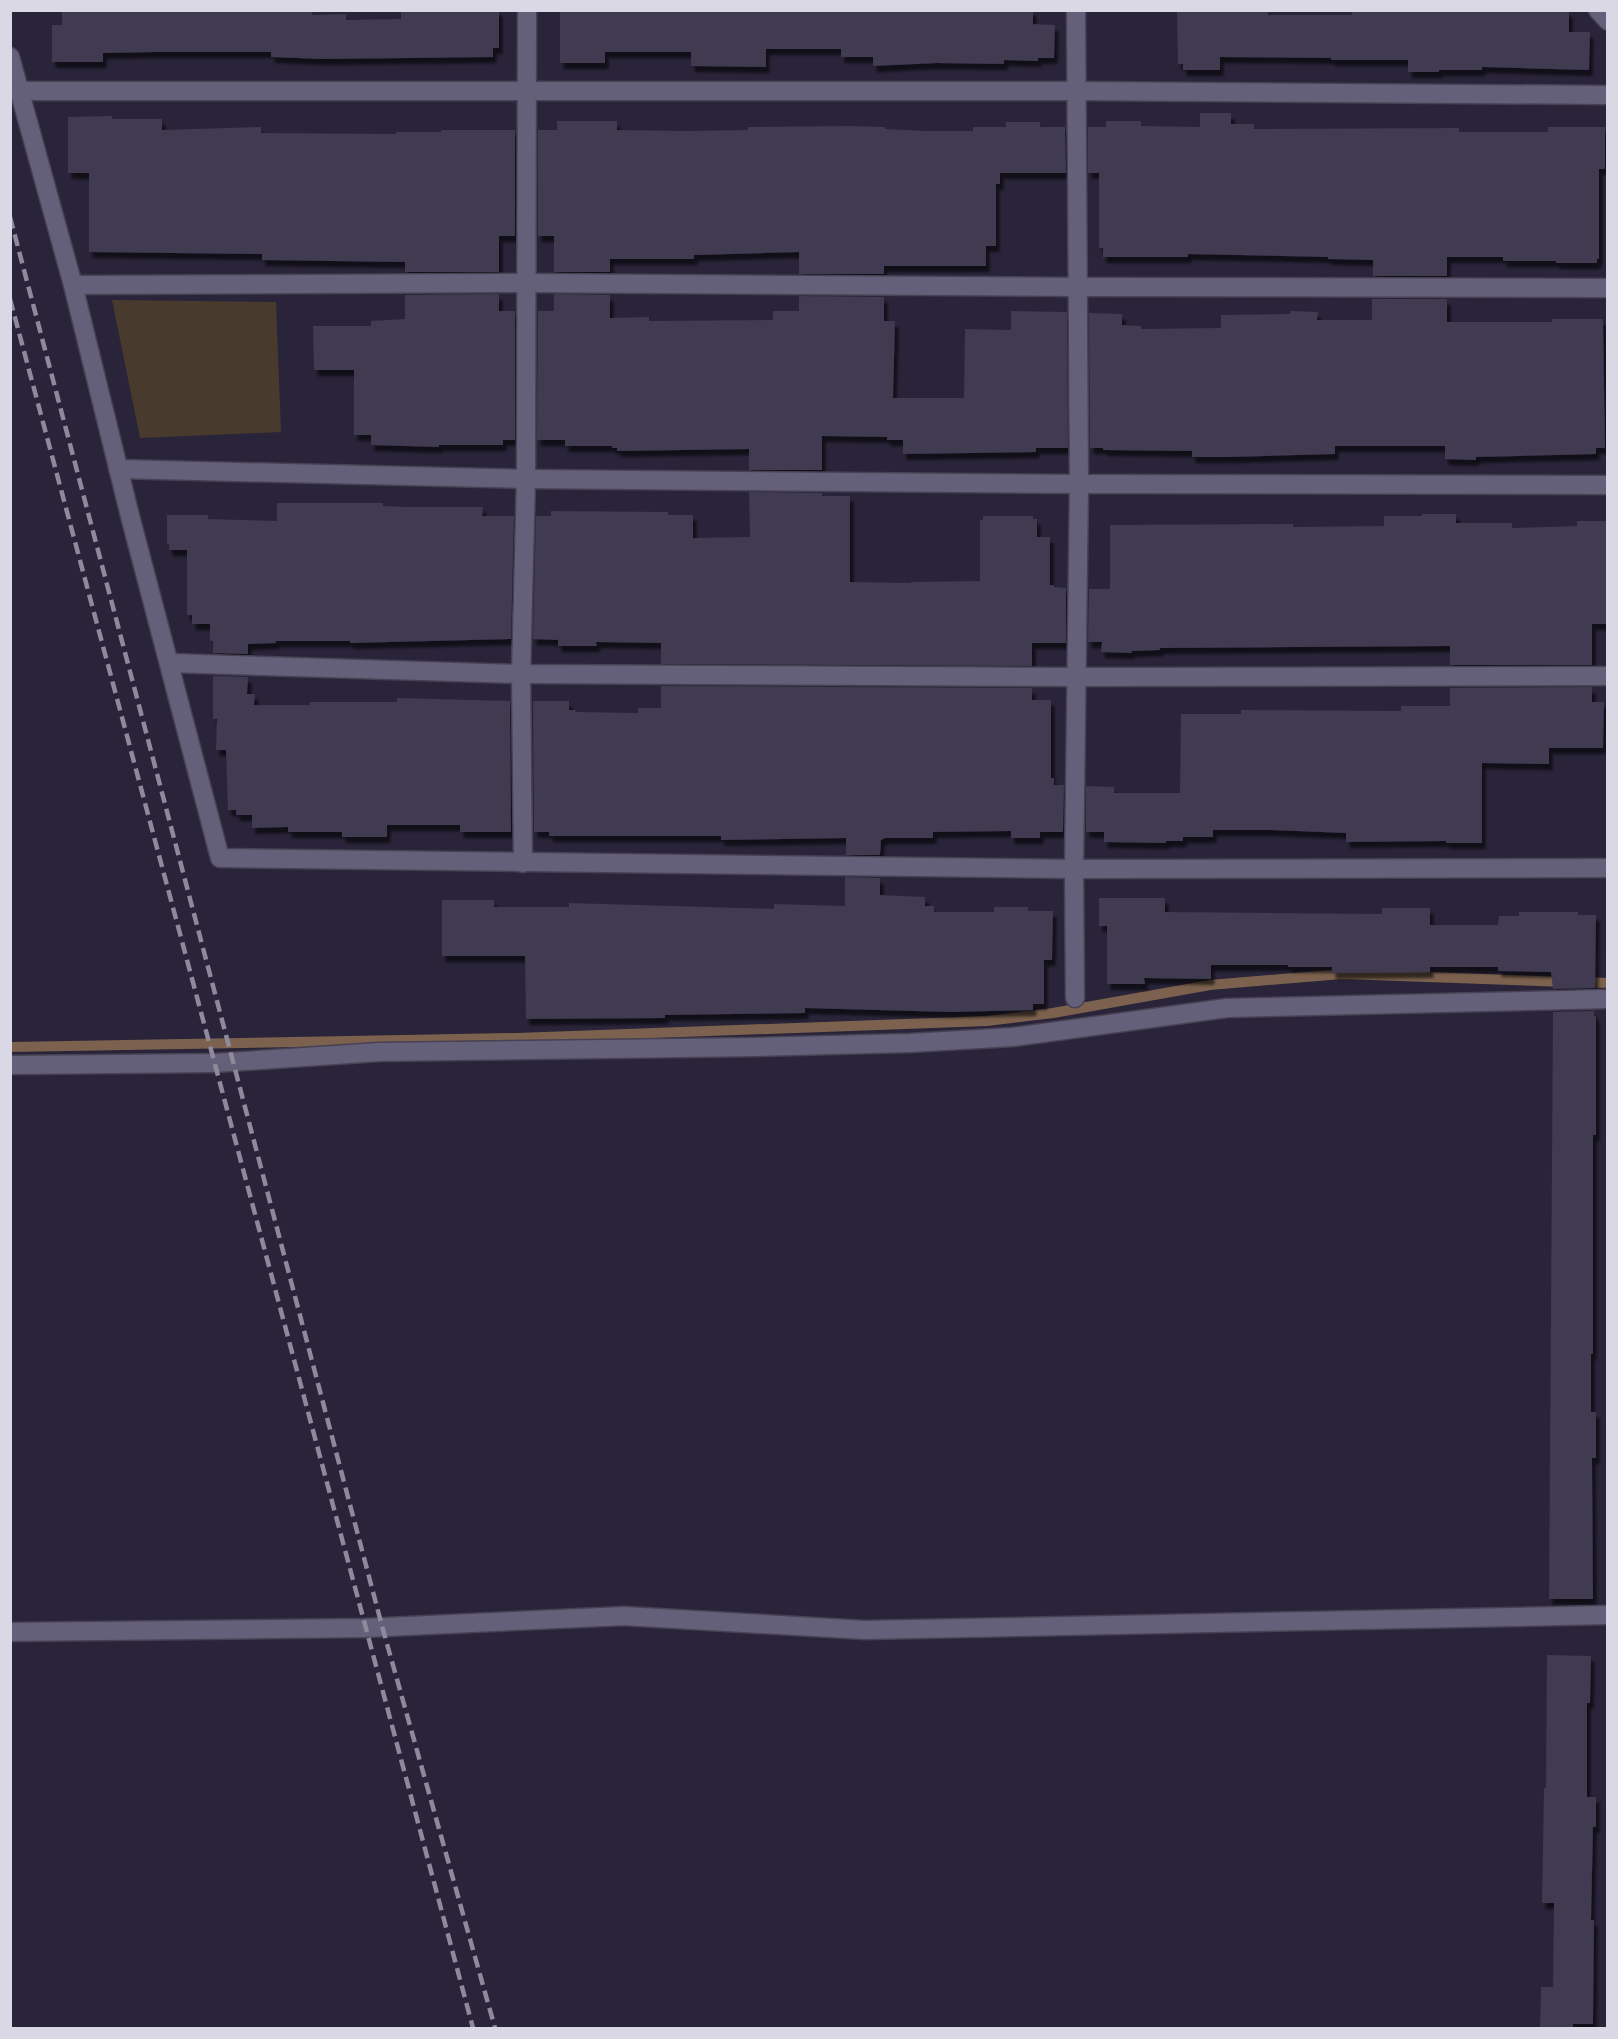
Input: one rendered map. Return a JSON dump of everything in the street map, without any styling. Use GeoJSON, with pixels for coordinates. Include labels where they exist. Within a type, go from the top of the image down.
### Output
{"type":"FeatureCollection","features":[{"type":"Feature","properties":{"kind":"street"},"geometry":{"type":"LineString","coordinates":[[523,863],[521,674],[526,478],[527,10]]}},
{"type":"Feature","properties":{"kind":"street"},"geometry":{"type":"LineString","coordinates":[[1075,998],[1074,869],[1079,484],[1077,10]]}},
{"type":"Feature","properties":{"kind":"street"},"geometry":{"type":"LineString","coordinates":[[1598,10],[1608,21]]}},
{"type":"Feature","properties":{"kind":"street"},"geometry":{"type":"LineString","coordinates":[[10,57],[73,285],[118,469],[220,858],[1074,869],[1608,868]]}},
{"type":"Feature","properties":{"kind":"street"},"geometry":{"type":"LineString","coordinates":[[19,91],[1077,91],[1608,95]]}},
{"type":"Feature","properties":{"kind":"street"},"geometry":{"type":"LineString","coordinates":[[73,285],[526,283],[1608,288]]}},
{"type":"Feature","properties":{"kind":"street"},"geometry":{"type":"LineString","coordinates":[[118,469],[526,478],[1079,484],[1608,485]]}},
{"type":"Feature","properties":{"kind":"street"},"geometry":{"type":"LineString","coordinates":[[169,663],[521,674],[1078,677],[1608,676]]}},
{"type":"Feature","properties":{"kind":"street"},"geometry":{"type":"LineString","coordinates":[[10,1065],[215,1063],[379,1052],[756,1047],[910,1042],[1013,1037],[1227,1008],[1608,999]]}},
{"type":"Feature","properties":{"kind":"street"},"geometry":{"type":"LineString","coordinates":[[10,1632],[364,1628],[624,1616],[865,1630],[1608,1615]]}},
{"type":"Feature","properties":{"kind":"shaded area"},"geometry":{"type":"Polygon","coordinates":[[[112,300],[276,302],[281,432],[140,438],[112,300]]]}},
{"type":"Feature","properties":{"kind":"building"},"geometry":{"type":"Polygon","coordinates":[[[62,10],[312,10],[312,15],[346,14],[346,20],[401,19],[401,10],[499,10],[499,48],[493,48],[493,57],[322,59],[271,57],[271,52],[156,52],[103,53],[103,62],[52,62],[52,25],[62,25],[62,10]]]}},
{"type":"Feature","properties":{"kind":"building"},"geometry":{"type":"Polygon","coordinates":[[[560,10],[1033,10],[1033,24],[1055,25],[1054,58],[1038,58],[1038,61],[1004,60],[1004,64],[937,63],[873,66],[873,57],[841,57],[841,49],[766,49],[766,67],[691,66],[691,52],[605,52],[605,63],[560,63],[560,10]]]}},
{"type":"Feature","properties":{"kind":"building"},"geometry":{"type":"Polygon","coordinates":[[[1268,10],[1268,15],[1352,15],[1352,10],[1569,11],[1569,32],[1590,32],[1589,70],[1482,67],[1482,70],[1408,72],[1408,60],[1331,60],[1331,58],[1220,57],[1220,70],[1183,70],[1183,64],[1178,64],[1177,11],[1268,10]]]}},
{"type":"Feature","properties":{"kind":"building"},"geometry":{"type":"Polygon","coordinates":[[[1200,113],[1231,113],[1231,124],[1254,124],[1254,129],[1459,128],[1459,132],[1548,132],[1548,127],[1605,127],[1605,169],[1599,169],[1599,259],[1597,263],[1556,263],[1556,261],[1503,261],[1503,257],[1447,257],[1447,276],[1373,276],[1373,260],[1188,254],[1188,257],[1103,257],[1103,248],[1099,248],[1099,173],[1088,173],[1088,127],[1106,127],[1106,121],[1141,121],[1141,126],[1200,127],[1200,113]]]}},
{"type":"Feature","properties":{"kind":"building"},"geometry":{"type":"Polygon","coordinates":[[[112,116],[112,119],[162,119],[162,130],[261,127],[261,133],[396,134],[396,132],[441,132],[441,130],[515,130],[515,236],[499,236],[499,272],[405,272],[405,262],[262,260],[262,254],[89,252],[89,173],[68,173],[68,117],[112,116]]]}},
{"type":"Feature","properties":{"kind":"building"},"geometry":{"type":"Polygon","coordinates":[[[557,121],[617,121],[617,130],[687,131],[748,130],[748,127],[848,126],[926,131],[973,131],[973,127],[1006,127],[1006,122],[1040,122],[1040,127],[1065,127],[1066,173],[1000,173],[1000,184],[996,184],[996,246],[986,246],[986,266],[884,266],[884,274],[799,274],[799,252],[694,255],[694,259],[610,259],[610,272],[554,272],[554,236],[538,236],[538,130],[557,130],[557,121]]]}},
{"type":"Feature","properties":{"kind":"building"},"geometry":{"type":"Polygon","coordinates":[[[499,294],[499,311],[515,311],[515,440],[503,440],[503,445],[439,445],[439,447],[371,445],[371,435],[354,435],[354,370],[314,370],[313,326],[371,326],[371,321],[405,319],[405,295],[499,294]]]}},
{"type":"Feature","properties":{"kind":"building"},"geometry":{"type":"Polygon","coordinates":[[[554,294],[610,295],[610,318],[649,317],[649,321],[773,320],[773,311],[799,311],[799,296],[884,297],[884,321],[895,321],[893,398],[964,398],[965,329],[1011,330],[1011,311],[1067,312],[1068,448],[1036,448],[1036,452],[903,454],[903,440],[887,440],[887,437],[822,436],[822,470],[749,470],[749,449],[617,451],[617,448],[612,448],[612,446],[565,446],[565,440],[537,440],[538,311],[554,311],[554,294]]]}},
{"type":"Feature","properties":{"kind":"building"},"geometry":{"type":"Polygon","coordinates":[[[1372,299],[1447,299],[1447,322],[1552,322],[1552,319],[1603,319],[1605,448],[1596,448],[1596,454],[1476,457],[1476,460],[1445,459],[1445,446],[1335,446],[1335,454],[1229,457],[1192,457],[1192,451],[1090,448],[1089,313],[1122,314],[1122,325],[1141,326],[1141,329],[1221,328],[1221,315],[1290,314],[1290,311],[1318,312],[1317,320],[1372,320],[1372,299]]]}},
{"type":"Feature","properties":{"kind":"building"},"geometry":{"type":"Polygon","coordinates":[[[749,492],[822,493],[822,496],[850,496],[850,582],[980,581],[980,520],[983,520],[983,516],[1033,516],[1033,519],[1037,519],[1037,537],[1050,537],[1050,585],[1066,588],[1066,643],[1032,643],[1032,666],[661,664],[661,643],[596,642],[597,646],[558,646],[558,640],[533,639],[536,516],[551,516],[551,511],[668,512],[668,515],[693,515],[693,538],[750,537],[749,492]]]}},
{"type":"Feature","properties":{"kind":"building"},"geometry":{"type":"Polygon","coordinates":[[[277,503],[383,503],[383,506],[406,507],[483,507],[482,516],[514,516],[511,639],[350,643],[350,641],[276,641],[276,643],[248,644],[248,654],[213,653],[210,624],[192,624],[192,615],[187,615],[187,550],[169,550],[167,515],[208,515],[208,519],[277,521],[277,503]]]}},
{"type":"Feature","properties":{"kind":"building"},"geometry":{"type":"Polygon","coordinates":[[[1422,514],[1456,514],[1456,523],[1512,523],[1512,528],[1577,526],[1577,521],[1606,521],[1606,624],[1592,624],[1592,665],[1450,665],[1450,646],[1160,648],[1160,650],[1131,651],[1132,653],[1101,652],[1102,642],[1088,642],[1089,589],[1110,589],[1110,525],[1384,526],[1384,516],[1422,516],[1422,514]]]}},
{"type":"Feature","properties":{"kind":"building"},"geometry":{"type":"Polygon","coordinates":[[[213,676],[248,677],[247,694],[255,694],[254,705],[310,705],[310,702],[397,702],[397,698],[510,701],[511,832],[460,832],[460,825],[387,825],[387,837],[342,837],[342,832],[288,832],[288,827],[252,828],[252,815],[236,815],[236,810],[228,810],[226,750],[216,750],[217,719],[213,719],[213,676]]]}},
{"type":"Feature","properties":{"kind":"building"},"geometry":{"type":"Polygon","coordinates":[[[661,686],[1032,688],[1032,700],[1051,700],[1051,778],[1054,778],[1054,785],[1064,785],[1063,832],[1040,832],[1040,838],[1011,838],[1011,831],[933,832],[933,838],[885,838],[881,840],[880,855],[846,855],[846,838],[721,840],[721,836],[549,836],[549,832],[534,832],[533,701],[569,701],[569,710],[576,712],[638,713],[638,708],[661,708],[661,686]]]}},
{"type":"Feature","properties":{"kind":"building"},"geometry":{"type":"Polygon","coordinates":[[[1592,687],[1592,702],[1604,702],[1603,748],[1549,748],[1549,764],[1482,763],[1482,843],[1346,842],[1346,833],[1271,830],[1213,830],[1213,837],[1183,837],[1183,841],[1166,841],[1166,843],[1104,842],[1104,832],[1086,832],[1086,786],[1114,787],[1114,793],[1180,793],[1181,714],[1241,714],[1241,710],[1401,711],[1401,706],[1450,706],[1450,688],[1592,687]]]}},
{"type":"Feature","properties":{"kind":"building"},"geometry":{"type":"Polygon","coordinates":[[[845,877],[880,878],[880,895],[925,897],[925,906],[934,906],[934,912],[994,912],[994,907],[1028,907],[1028,911],[1053,911],[1052,960],[1044,960],[1044,1004],[1033,1004],[1033,1010],[951,1012],[805,1008],[805,1013],[665,1015],[665,1018],[526,1019],[525,956],[442,956],[442,900],[494,900],[494,907],[569,907],[569,903],[774,909],[774,904],[845,906],[845,877]]]}},
{"type":"Feature","properties":{"kind":"building"},"geometry":{"type":"Polygon","coordinates":[[[1099,898],[1165,898],[1165,912],[1382,914],[1382,908],[1430,908],[1430,925],[1498,925],[1499,916],[1519,916],[1519,912],[1578,912],[1578,915],[1596,915],[1595,988],[1553,989],[1551,972],[1498,971],[1498,967],[1430,967],[1430,972],[1332,973],[1332,967],[1288,967],[1288,965],[1211,965],[1211,979],[1144,978],[1145,984],[1107,984],[1107,926],[1099,926],[1099,898]]]}},
{"type":"Feature","properties":{"kind":"building"},"geometry":{"type":"Polygon","coordinates":[[[1594,1011],[1594,1016],[1596,1016],[1596,1135],[1593,1135],[1591,1412],[1596,1412],[1596,1458],[1592,1458],[1593,1599],[1549,1599],[1553,1012],[1594,1011]]]}},
{"type":"Feature","properties":{"kind":"building"},"geometry":{"type":"Polygon","coordinates":[[[1547,1655],[1591,1656],[1590,1703],[1587,1703],[1587,1797],[1596,1797],[1591,1920],[1594,1920],[1593,2024],[1573,2024],[1573,2028],[1540,2028],[1541,1987],[1553,1987],[1554,1903],[1542,1903],[1547,1655]]]}},
{"type":"Feature","properties":{"kind":"waterway"},"geometry":{"type":"LineString","coordinates":[[10,1047],[517,1038],[987,1021],[1053,1013],[1210,985],[1342,974],[1566,982]]}},
{"type":"Feature","properties":{"kind":"waterway"},"geometry":{"type":"LineString","coordinates":[[1582,982],[1608,983]]}},
{"type":"Feature","properties":{"kind":"railway"},"geometry":{"type":"LineString","coordinates":[[10,217],[382,1626],[495,2028]]}},
{"type":"Feature","properties":{"kind":"railway"},"geometry":{"type":"LineString","coordinates":[[10,299],[473,2028]]}}]}
